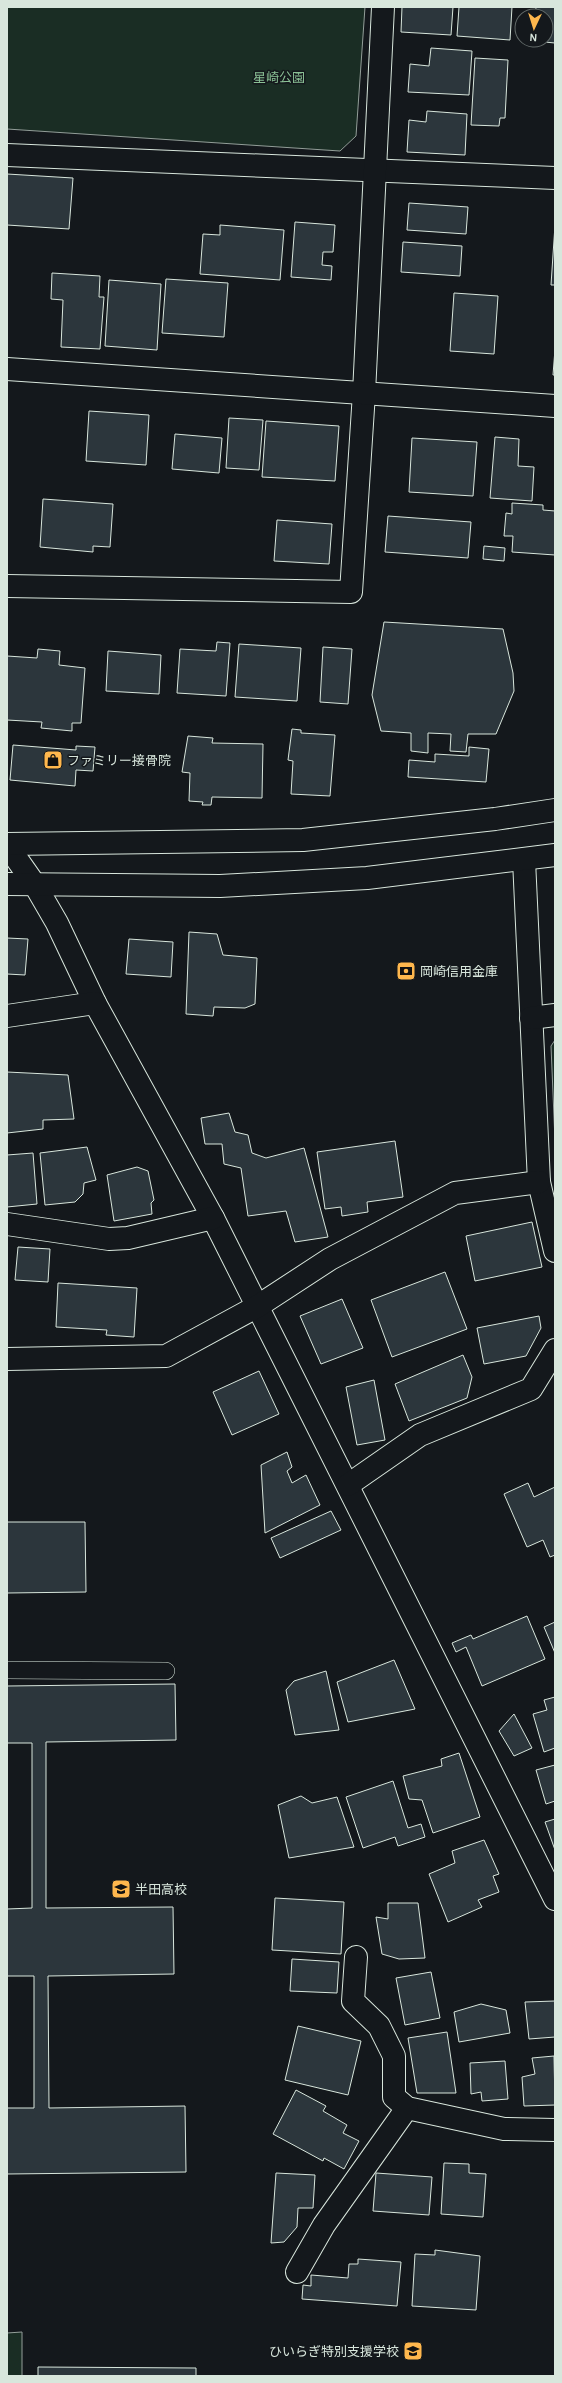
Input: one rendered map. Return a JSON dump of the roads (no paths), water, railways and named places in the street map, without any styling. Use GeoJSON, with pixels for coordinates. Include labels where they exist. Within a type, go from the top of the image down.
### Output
{"type":"FeatureCollection","features":[{"type":"Feature","properties":{"kind":"street"},"geometry":{"type":"LineString","coordinates":[[7,586],[351,592],[364,393],[383,7]]}},
{"type":"Feature","properties":{"kind":"street"},"geometry":{"type":"LineString","coordinates":[[7,155],[376,169],[555,178]]}},
{"type":"Feature","properties":{"kind":"street"},"geometry":{"type":"LineString","coordinates":[[7,369],[555,406]]}},
{"type":"Feature","properties":{"kind":"street"},"geometry":{"type":"LineString","coordinates":[[7,844],[303,840],[495,819],[555,810]]}},
{"type":"Feature","properties":{"kind":"street"},"geometry":{"type":"LineString","coordinates":[[7,844],[57,923],[95,1004],[213,1218],[555,1899]]}},
{"type":"Feature","properties":{"kind":"street"},"geometry":{"type":"LineString","coordinates":[[7,884],[220,886],[367,878],[555,855]]}},
{"type":"Feature","properties":{"kind":"street"},"geometry":{"type":"LineString","coordinates":[[524,860],[539,1182],[555,1251]]}},
{"type":"Feature","properties":{"kind":"street"},"geometry":{"type":"LineString","coordinates":[[7,1016],[95,1004]]}},
{"type":"Feature","properties":{"kind":"street"},"geometry":{"type":"LineString","coordinates":[[531,1018],[555,1015]]}},
{"type":"Feature","properties":{"kind":"street"},"geometry":{"type":"LineString","coordinates":[[7,1359],[166,1356],[258,1306],[330,1259],[455,1193],[539,1182]]}},
{"type":"Feature","properties":{"kind":"street"},"geometry":{"type":"LineString","coordinates":[[7,1224],[109,1239],[128,1238],[213,1218]]}},
{"type":"Feature","properties":{"kind":"street"},"geometry":{"type":"LineString","coordinates":[[348,1485],[420,1435],[531,1389],[555,1350]]}},
{"type":"Feature","properties":{"kind":"street"},"geometry":{"type":"LineString","coordinates":[[356,1957],[353,2001],[380,2026],[394,2056],[394,2097],[407,2108],[504,2129],[555,2130]]}},
{"type":"Feature","properties":{"kind":"street"},"geometry":{"type":"LineString","coordinates":[[297,2272],[324,2225],[407,2108]]}},
{"type":"Feature","properties":{"kind":"lane"},"geometry":{"type":"LineString","coordinates":[[7,1670],[166,1671]]}},
{"type":"Feature","properties":{"kind":"place","name":"ファミリー接骨院"},"geometry":{"type":"Point","coordinates":[53,760]}},
{"type":"Feature","properties":{"kind":"place","name":"岡崎信用金庫"},"geometry":{"type":"Point","coordinates":[406,971]}},
{"type":"Feature","properties":{"kind":"place","name":"半田高校"},"geometry":{"type":"Point","coordinates":[121,1889]}},
{"type":"Feature","properties":{"kind":"place","name":"ひいらぎ特別支援学校"},"geometry":{"type":"Point","coordinates":[413,2351]}},
{"type":"Feature","properties":{"kind":"park label","name":"星崎公園"},"geometry":{"type":"Point","coordinates":[279,77]}}]}
